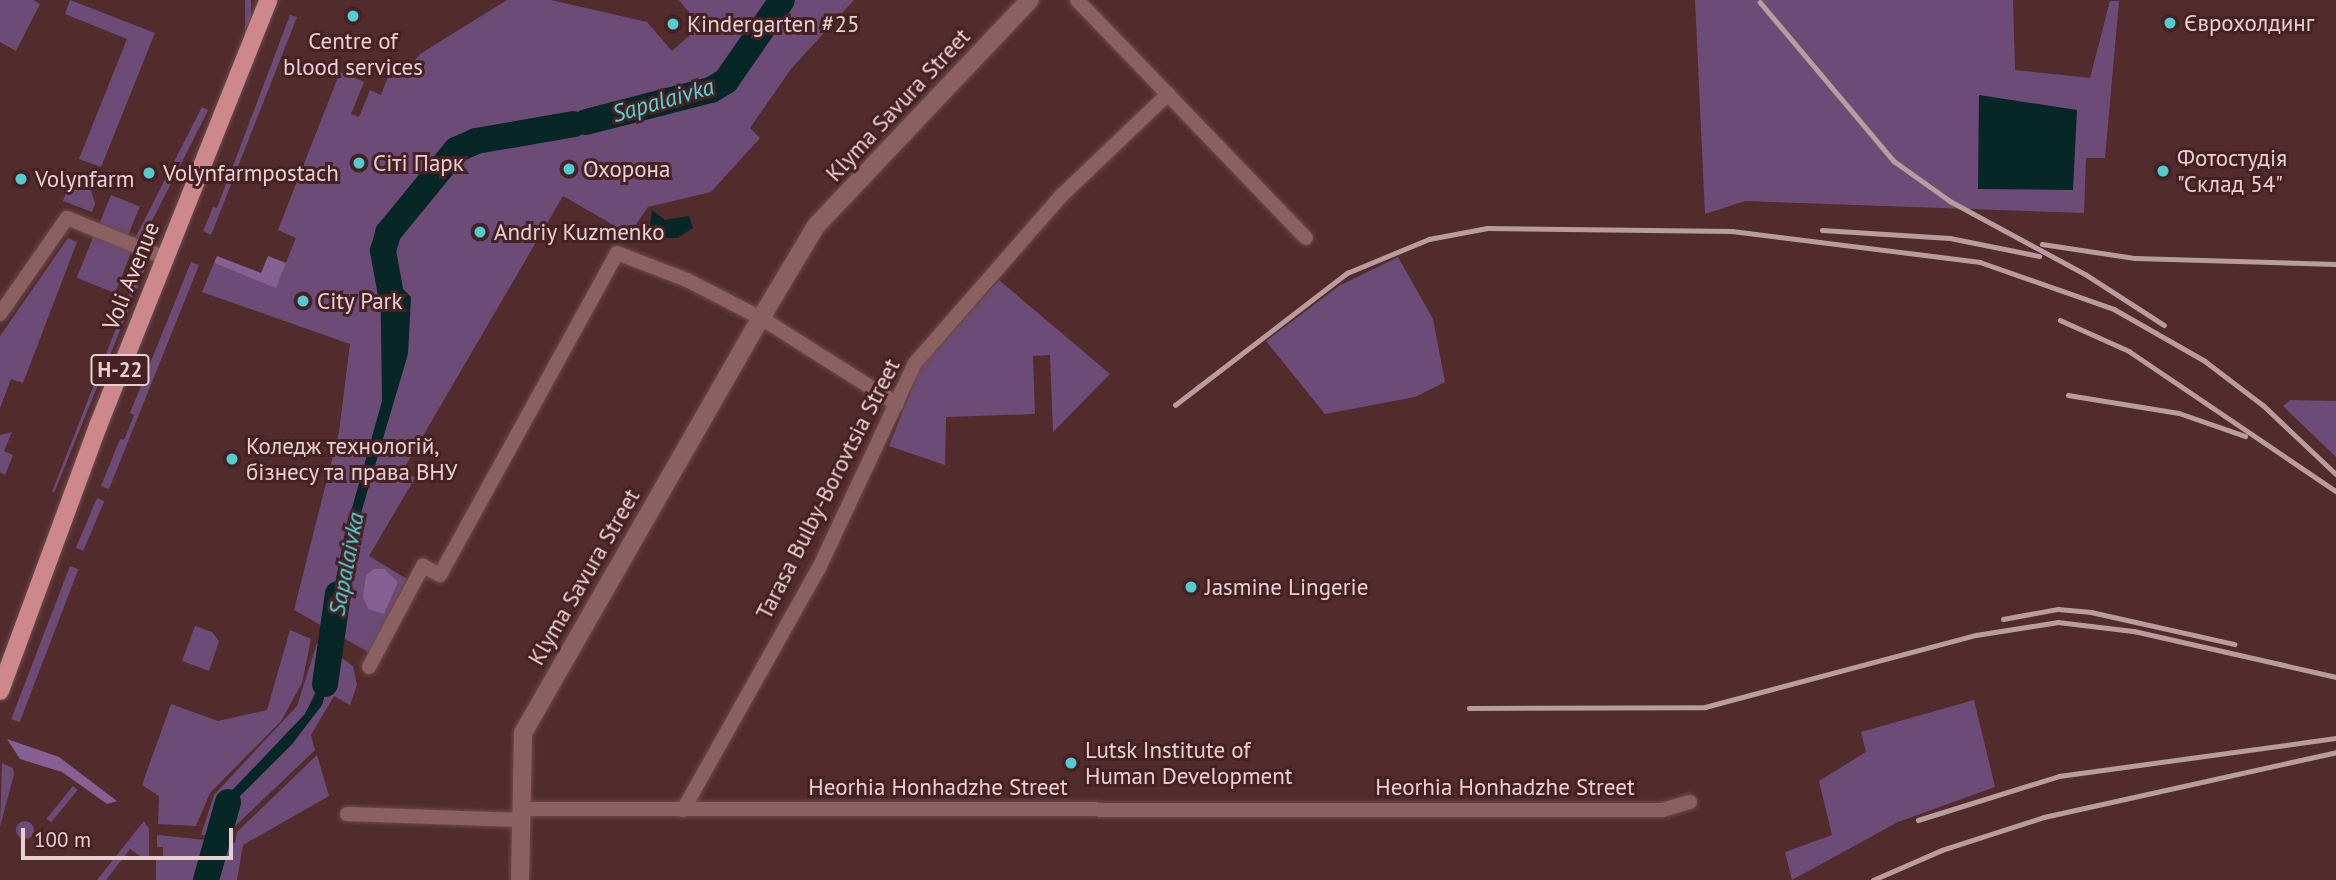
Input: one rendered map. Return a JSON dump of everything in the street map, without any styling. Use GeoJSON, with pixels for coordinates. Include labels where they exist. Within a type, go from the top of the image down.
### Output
{"type":"FeatureCollection","features":[{"type":"Feature","properties":{"kind":"main road","name":"Voli Avenue"},"geometry":{"type":"LineString","coordinates":[[0,691],[165,258],[268,0]]}},
{"type":"Feature","properties":{"kind":"street","name":"Klyma Savura Street"},"geometry":{"type":"LineString","coordinates":[[520,880],[523,733],[761,318],[816,226],[1030,0]]}},
{"type":"Feature","properties":{"kind":"street"},"geometry":{"type":"LineString","coordinates":[[1077,0],[1306,237]]}},
{"type":"Feature","properties":{"kind":"street","name":"Tarasa Bulby-Borovtsia Street"},"geometry":{"type":"LineString","coordinates":[[683,810],[819,568],[915,363],[1052,206],[1168,94]]}},
{"type":"Feature","properties":{"kind":"street"},"geometry":{"type":"LineString","coordinates":[[0,314],[68,218],[165,258]]}},
{"type":"Feature","properties":{"kind":"street"},"geometry":{"type":"LineString","coordinates":[[369,667],[423,566],[440,575],[617,253],[687,280],[761,318],[897,404]]}},
{"type":"Feature","properties":{"kind":"street","name":"Heorhia Honhadzhe Street"},"geometry":{"type":"LineString","coordinates":[[347,814],[683,810],[1661,810],[1690,802]]}},
{"type":"Feature","properties":{"kind":"shaded area"},"geometry":{"type":"Polygon","coordinates":[[[0,0],[33,0],[40,4],[16,51],[0,42],[0,0]]]}},
{"type":"Feature","properties":{"kind":"shaded area"},"geometry":{"type":"Polygon","coordinates":[[[70,0],[155,33],[101,167],[79,159],[127,39],[65,14],[70,0]]]}},
{"type":"Feature","properties":{"kind":"shaded area"},"geometry":{"type":"Polygon","coordinates":[[[245,0],[251,0],[251,52],[245,52],[245,0]]]}},
{"type":"Feature","properties":{"kind":"shaded area"},"geometry":{"type":"Polygon","coordinates":[[[507,0],[551,0],[647,22],[672,51],[700,26],[679,0],[854,0],[791,69],[750,128],[760,138],[711,192],[648,207],[629,234],[563,196],[403,470],[415,478],[369,556],[407,579],[370,653],[294,610],[339,432],[350,344],[202,292],[214,263],[276,287],[296,238],[278,230],[340,72],[364,82],[351,114],[359,117],[370,90],[381,95],[391,69],[403,74],[420,54],[507,0]]]}},
{"type":"Feature","properties":{"kind":"shaded area"},"geometry":{"type":"Polygon","coordinates":[[[1695,0],[2013,0],[2015,70],[2090,78],[2110,1],[2119,1],[2105,158],[2086,158],[2084,213],[1745,201],[1705,214],[1695,0]]]}},
{"type":"Feature","properties":{"kind":"shaded area"},"geometry":{"type":"Polygon","coordinates":[[[290,15],[297,17],[211,235],[203,231],[213,207],[217,208],[290,15]]]}},
{"type":"Feature","properties":{"kind":"shaded area"},"geometry":{"type":"Polygon","coordinates":[[[202,107],[208,110],[142,240],[136,237],[202,107]]]}},
{"type":"Feature","properties":{"kind":"shaded area"},"geometry":{"type":"Polygon","coordinates":[[[72,176],[89,183],[95,204],[92,212],[63,201],[72,176]]]}},
{"type":"Feature","properties":{"kind":"shaded area"},"geometry":{"type":"Polygon","coordinates":[[[111,195],[140,207],[128,235],[99,224],[111,195]]]}},
{"type":"Feature","properties":{"kind":"shaded area"},"geometry":{"type":"Polygon","coordinates":[[[94,235],[132,250],[115,293],[77,278],[94,235]]]}},
{"type":"Feature","properties":{"kind":"shaded area"},"geometry":{"type":"Polygon","coordinates":[[[68,238],[77,242],[23,383],[11,379],[0,408],[0,336],[68,238]]]}},
{"type":"Feature","properties":{"kind":"shaded area"},"geometry":{"type":"Polygon","coordinates":[[[217,256],[261,273],[268,256],[286,263],[276,288],[214,263],[217,256]]]}},
{"type":"Feature","properties":{"kind":"shaded area"},"geometry":{"type":"Polygon","coordinates":[[[1398,257],[1433,319],[1445,382],[1415,397],[1325,414],[1266,341],[1339,286],[1398,257]]]}},
{"type":"Feature","properties":{"kind":"shaded area"},"geometry":{"type":"Polygon","coordinates":[[[191,262],[199,265],[109,489],[101,486],[120,439],[124,440],[134,415],[130,413],[191,262]]]}},
{"type":"Feature","properties":{"kind":"shaded area"},"geometry":{"type":"Polygon","coordinates":[[[140,267],[145,269],[54,493],[52,492],[140,267]]]}},
{"type":"Feature","properties":{"kind":"shaded area"},"geometry":{"type":"Polygon","coordinates":[[[999,280],[1110,374],[1053,432],[1050,355],[1033,356],[1035,414],[946,417],[945,465],[889,446],[920,368],[999,280]]]}},
{"type":"Feature","properties":{"kind":"shaded area"},"geometry":{"type":"Polygon","coordinates":[[[2290,400],[2336,401],[2336,457],[2283,406],[2290,400]]]}},
{"type":"Feature","properties":{"kind":"shaded area"},"geometry":{"type":"Polygon","coordinates":[[[12,432],[4,451],[13,455],[5,475],[0,472],[0,435],[12,432]]]}},
{"type":"Feature","properties":{"kind":"shaded area"},"geometry":{"type":"Polygon","coordinates":[[[97,498],[104,501],[83,551],[76,548],[97,498]]]}},
{"type":"Feature","properties":{"kind":"shaded area"},"geometry":{"type":"Polygon","coordinates":[[[70,566],[78,569],[20,722],[11,719],[70,566]]]}},
{"type":"Feature","properties":{"kind":"shaded area"},"geometry":{"type":"Polygon","coordinates":[[[374,569],[384,569],[398,582],[384,614],[368,609],[363,597],[366,575],[374,569]]]}},
{"type":"Feature","properties":{"kind":"shaded area"},"geometry":{"type":"Polygon","coordinates":[[[195,626],[212,632],[219,641],[209,671],[182,661],[195,626]]]}},
{"type":"Feature","properties":{"kind":"shaded area"},"geometry":{"type":"Polygon","coordinates":[[[290,630],[311,639],[302,683],[281,721],[210,793],[196,826],[158,824],[159,796],[142,785],[171,704],[218,721],[267,710],[290,630]]]}},
{"type":"Feature","properties":{"kind":"shaded area"},"geometry":{"type":"Polygon","coordinates":[[[317,643],[326,647],[323,675],[305,714],[217,809],[216,836],[201,835],[214,795],[297,706],[317,643]]]}},
{"type":"Feature","properties":{"kind":"shaded area"},"geometry":{"type":"Polygon","coordinates":[[[336,654],[353,666],[357,685],[350,705],[334,696],[311,735],[315,750],[232,829],[229,837],[224,837],[233,803],[292,744],[322,705],[336,654]]]}},
{"type":"Feature","properties":{"kind":"shaded area"},"geometry":{"type":"Polygon","coordinates":[[[1974,700],[1995,787],[1898,822],[1792,880],[1785,852],[1832,835],[1819,781],[1866,752],[1861,732],[1974,700]]]}},
{"type":"Feature","properties":{"kind":"shaded area"},"geometry":{"type":"Polygon","coordinates":[[[7,739],[59,757],[117,801],[107,804],[62,772],[20,759],[7,739]]]}},
{"type":"Feature","properties":{"kind":"shaded area"},"geometry":{"type":"Polygon","coordinates":[[[317,755],[329,796],[243,845],[237,880],[156,880],[156,857],[163,856],[163,847],[157,847],[157,835],[235,843],[237,832],[317,755]]]}},
{"type":"Feature","properties":{"kind":"shaded area"},"geometry":{"type":"Polygon","coordinates":[[[2,763],[13,768],[14,774],[0,827],[2,763]]]}},
{"type":"Feature","properties":{"kind":"shaded area"},"geometry":{"type":"Polygon","coordinates":[[[73,786],[78,790],[51,822],[47,819],[73,786]]]}},
{"type":"Feature","properties":{"kind":"shaded area"},"geometry":{"type":"Polygon","coordinates":[[[21,821],[29,821],[34,830],[32,837],[21,839],[16,834],[16,826],[21,821]]]}},
{"type":"Feature","properties":{"kind":"shaded area"},"geometry":{"type":"Polygon","coordinates":[[[144,821],[149,829],[149,856],[146,860],[130,849],[106,880],[97,880],[144,821]]]}},
{"type":"Feature","properties":{"kind":"water"},"geometry":{"type":"Polygon","coordinates":[[[1979,95],[2077,110],[2073,190],[1978,189],[1979,95]]]}},
{"type":"Feature","properties":{"kind":"water"},"geometry":{"type":"Polygon","coordinates":[[[652,210],[665,220],[689,216],[693,228],[677,238],[666,238],[650,226],[652,210]]]}},
{"type":"Feature","properties":{"kind":"water"},"geometry":{"type":"Polygon","coordinates":[[[380,258],[386,259],[389,275],[411,297],[408,354],[354,537],[337,632],[327,625],[345,533],[382,401],[380,258]]]}},
{"type":"Feature","properties":{"kind":"water"},"geometry":{"type":"Polygon","coordinates":[[[326,647],[336,654],[322,705],[292,744],[233,803],[224,837],[216,836],[222,801],[305,714],[320,686],[326,647]]]}},
{"type":"Feature","properties":{"kind":"waterway","name":"Sapalaivka"},"geometry":{"type":"LineString","coordinates":[[586,122],[711,90],[726,81],[782,0]]}},
{"type":"Feature","properties":{"kind":"waterway","name":"Sapalaivka"},"geometry":{"type":"LineString","coordinates":[[391,295],[383,251],[388,233],[456,150],[476,141],[574,124]]}},
{"type":"Feature","properties":{"kind":"waterway","name":"Sapalaivka"},"geometry":{"type":"LineString","coordinates":[[325,684],[338,594]]}},
{"type":"Feature","properties":{"kind":"waterway","name":"Sapalaivka"},"geometry":{"type":"LineString","coordinates":[[206,880],[228,802]]}},
{"type":"Feature","properties":{"kind":"railway"},"geometry":{"type":"LineString","coordinates":[[1760,2],[1894,161],[1950,201],[2085,274],[2164,325]]}},
{"type":"Feature","properties":{"kind":"railway"},"geometry":{"type":"LineString","coordinates":[[1175,405],[1347,273],[1429,239],[1487,228],[1732,231],[1980,262],[2114,309],[2205,361],[2263,405],[2336,474]]}},
{"type":"Feature","properties":{"kind":"railway"},"geometry":{"type":"LineString","coordinates":[[1822,230],[1950,238],[2039,256]]}},
{"type":"Feature","properties":{"kind":"railway"},"geometry":{"type":"LineString","coordinates":[[2042,244],[2135,258],[2336,264]]}},
{"type":"Feature","properties":{"kind":"railway"},"geometry":{"type":"LineString","coordinates":[[2060,320],[2129,351],[2336,491]]}},
{"type":"Feature","properties":{"kind":"railway"},"geometry":{"type":"LineString","coordinates":[[2068,395],[2179,413],[2245,436]]}},
{"type":"Feature","properties":{"kind":"railway"},"geometry":{"type":"LineString","coordinates":[[2003,619],[2058,609],[2091,612],[2234,644]]}},
{"type":"Feature","properties":{"kind":"railway"},"geometry":{"type":"LineString","coordinates":[[1469,708],[1705,707],[1976,635],[2058,622],[2134,631],[2336,677]]}},
{"type":"Feature","properties":{"kind":"railway"},"geometry":{"type":"LineString","coordinates":[[1918,820],[2059,776],[2336,738]]}},
{"type":"Feature","properties":{"kind":"railway"},"geometry":{"type":"LineString","coordinates":[[1873,880],[1942,850],[2044,817],[2336,752]]}},
{"type":"Feature","properties":{"kind":"place","name":"Centre of blood services"},"geometry":{"type":"Point","coordinates":[353,16]}},
{"type":"Feature","properties":{"kind":"place","name":"Єврохолдинг"},"geometry":{"type":"Point","coordinates":[2170,23]}},
{"type":"Feature","properties":{"kind":"place","name":"Kindergarten #25"},"geometry":{"type":"Point","coordinates":[673,24]}},
{"type":"Feature","properties":{"kind":"place","name":"Сіті Парк"},"geometry":{"type":"Point","coordinates":[359,163]}},
{"type":"Feature","properties":{"kind":"place","name":"Охорона"},"geometry":{"type":"Point","coordinates":[569,169]}},
{"type":"Feature","properties":{"kind":"place","name":"Фотостудія \"Склад 54\""},"geometry":{"type":"Point","coordinates":[2163,171]}},
{"type":"Feature","properties":{"kind":"place","name":"Volynfarmpostach"},"geometry":{"type":"Point","coordinates":[149,173]}},
{"type":"Feature","properties":{"kind":"place","name":"Volynfarm"},"geometry":{"type":"Point","coordinates":[21,179]}},
{"type":"Feature","properties":{"kind":"place","name":"Andriy Kuzmenko"},"geometry":{"type":"Point","coordinates":[480,232]}},
{"type":"Feature","properties":{"kind":"place","name":"City Park"},"geometry":{"type":"Point","coordinates":[303,301]}},
{"type":"Feature","properties":{"kind":"place","name":"Коледж технологій, бізнесу та права ВНУ"},"geometry":{"type":"Point","coordinates":[232,459]}},
{"type":"Feature","properties":{"kind":"place","name":"Jasmine Lingerie"},"geometry":{"type":"Point","coordinates":[1191,587]}},
{"type":"Feature","properties":{"kind":"place","name":"Lutsk Institute of Human Development"},"geometry":{"type":"Point","coordinates":[1071,763]}}]}
